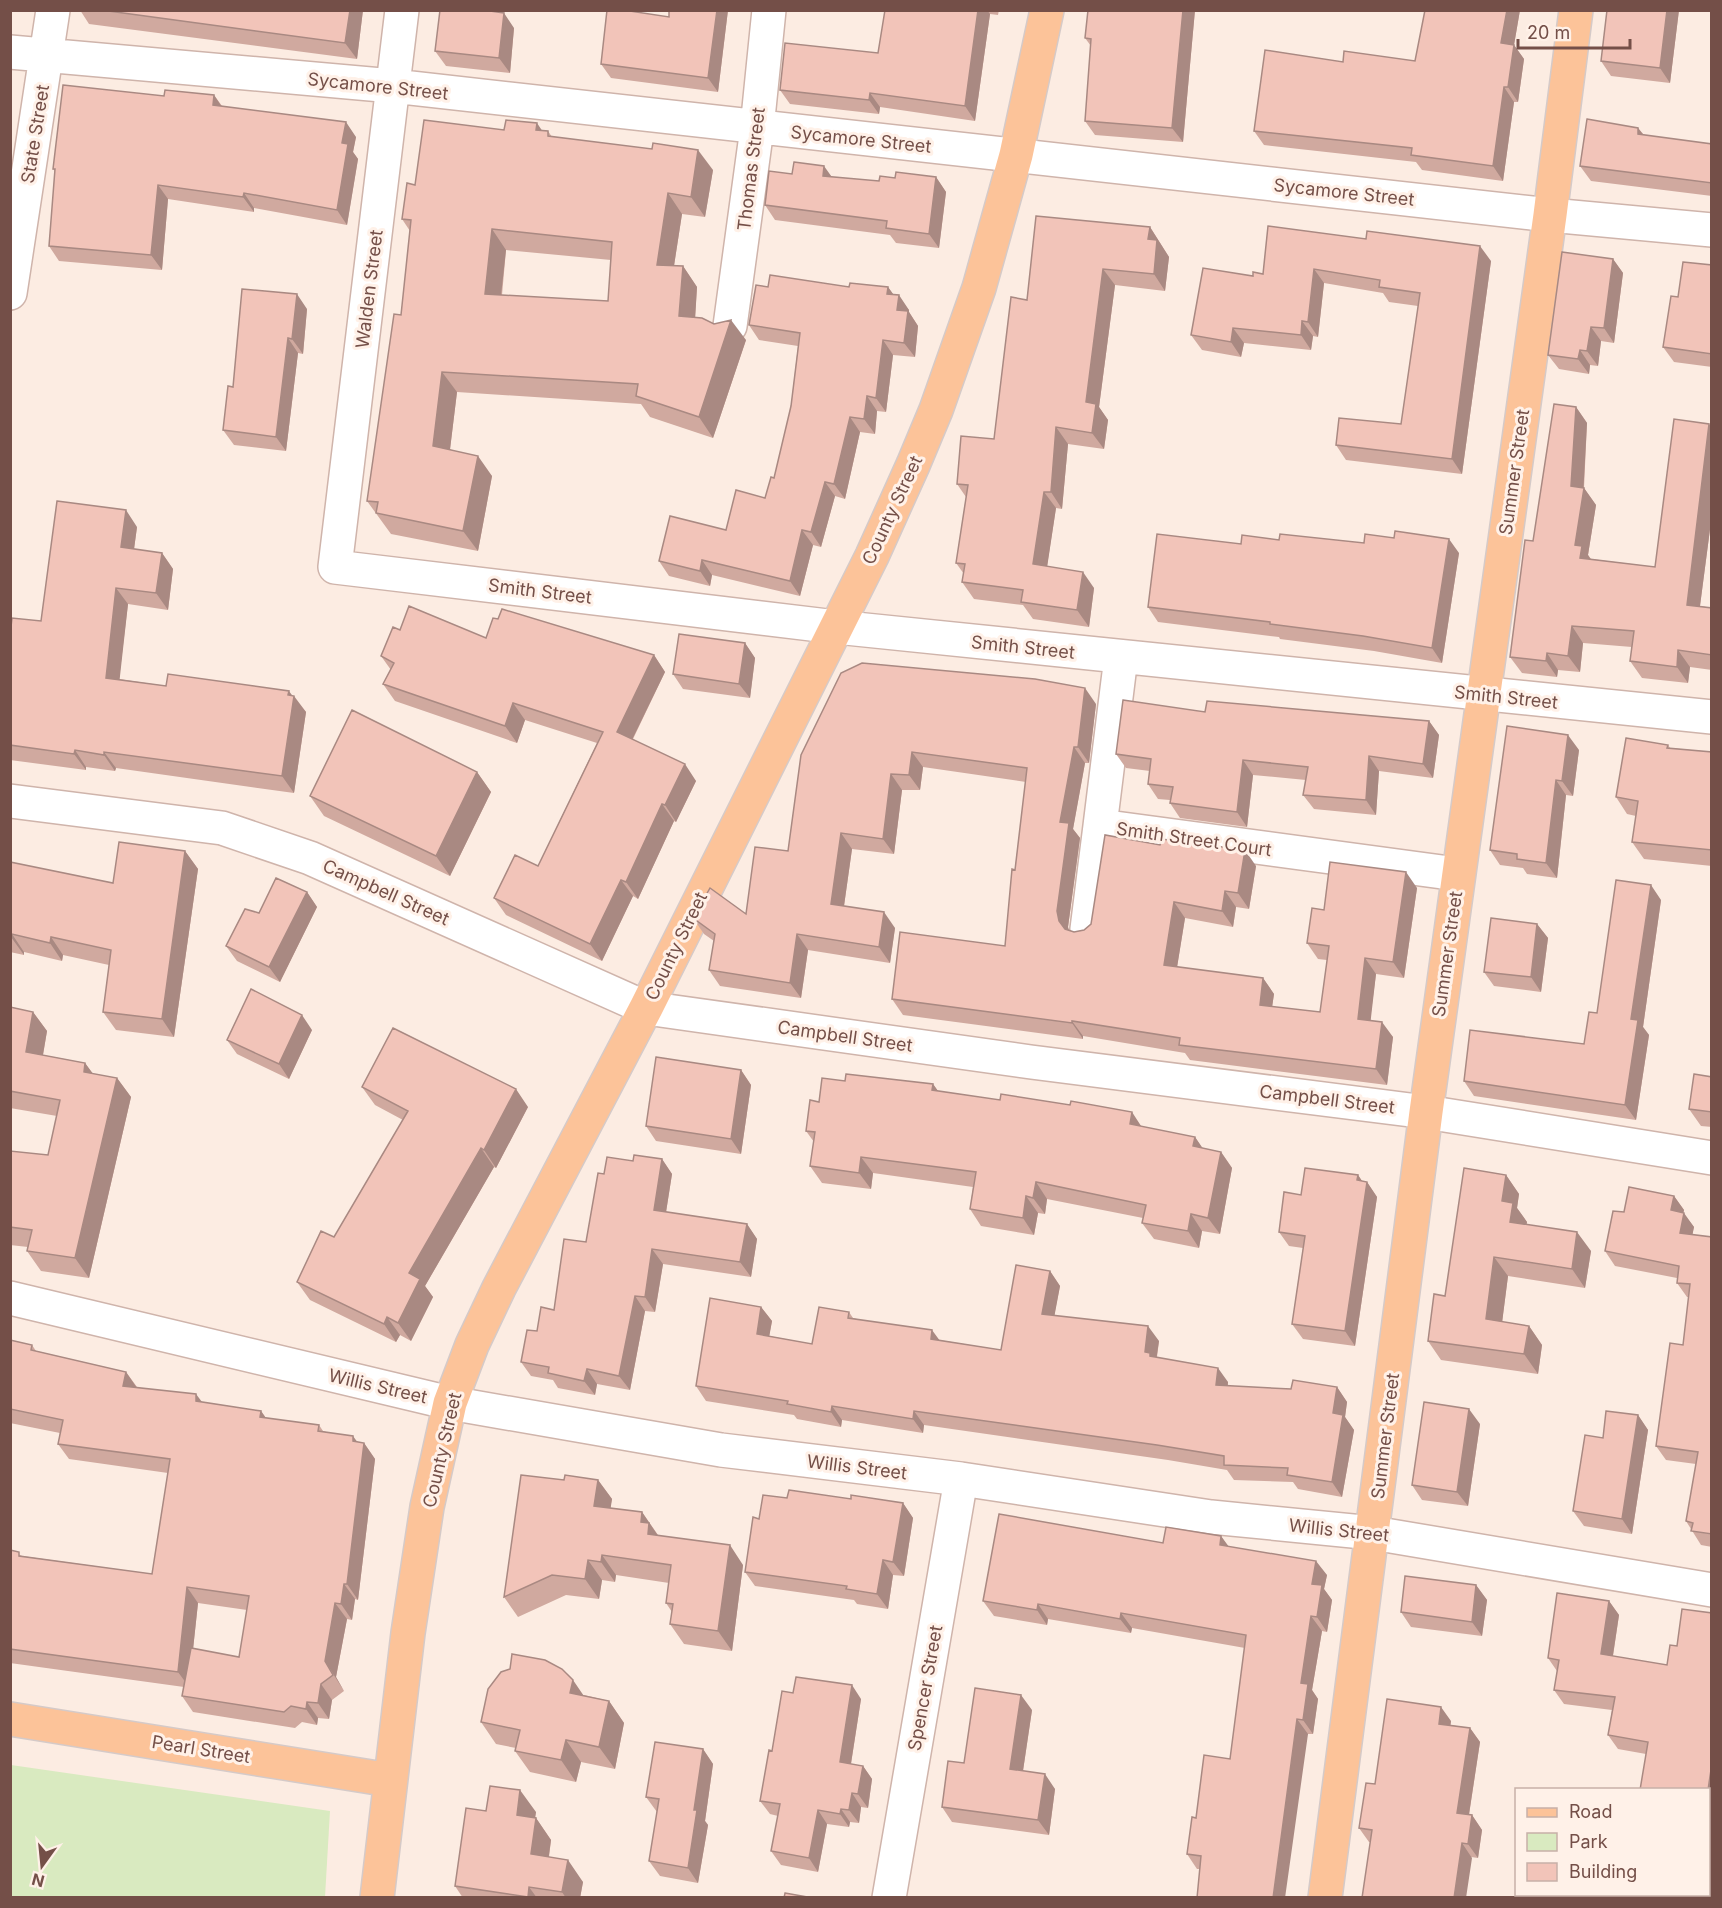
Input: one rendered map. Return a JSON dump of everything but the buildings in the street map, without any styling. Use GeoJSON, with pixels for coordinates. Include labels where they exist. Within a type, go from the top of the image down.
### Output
{"type":"FeatureCollection","features":[{"type":"Feature","properties":{"kind":"main road","name":"County Street"},"geometry":{"type":"LineString","coordinates":[[377,1898],[420,1549],[437,1455],[450,1403],[472,1345],[499,1288],[646,1008],[889,520],[936,410],[979,288],[1016,155],[1047,10]]}},
{"type":"Feature","properties":{"kind":"main road","name":"Summer Street"},"geometry":{"type":"LineString","coordinates":[[1325,1898],[1457,874],[1550,215],[1576,10]]}},
{"type":"Feature","properties":{"kind":"main road","name":"Pearl Street"},"geometry":{"type":"LineString","coordinates":[[10,1719],[390,1780]]}},
{"type":"Feature","properties":{"kind":"street","name":"State Street"},"geometry":{"type":"LineString","coordinates":[[10,293],[53,10]]}},
{"type":"Feature","properties":{"kind":"street","name":"Walden Street"},"geometry":{"type":"LineString","coordinates":[[335,567],[402,10]]}},
{"type":"Feature","properties":{"kind":"street","name":"Thomas Street"},"geometry":{"type":"LineString","coordinates":[[730,326],[757,129],[769,10]]}},
{"type":"Feature","properties":{"kind":"street","name":"Sycamore Street"},"geometry":{"type":"LineString","coordinates":[[10,52],[393,86],[757,129],[1016,155],[1550,215],[1712,230]]}},
{"type":"Feature","properties":{"kind":"street","name":"Smith Street"},"geometry":{"type":"LineString","coordinates":[[335,567],[836,627],[1712,717]]}},
{"type":"Feature","properties":{"kind":"street","name":"Smith Street Court"},"geometry":{"type":"LineString","coordinates":[[1121,657],[1100,826],[1457,874]]}},
{"type":"Feature","properties":{"kind":"street","name":"Campbell Street"},"geometry":{"type":"LineString","coordinates":[[10,801],[222,828],[310,858],[646,1008],[1031,1062],[1426,1112],[1712,1158]]}},
{"type":"Feature","properties":{"kind":"street"},"geometry":{"type":"LineString","coordinates":[[1087,930],[1100,826]]}},
{"type":"Feature","properties":{"kind":"street","name":"Willis Street"},"geometry":{"type":"LineString","coordinates":[[10,1298],[450,1403],[720,1450],[961,1479],[1211,1517],[1373,1533],[1712,1590]]}},
{"type":"Feature","properties":{"kind":"street","name":"Spencer Street"},"geometry":{"type":"LineString","coordinates":[[889,1898],[961,1479]]}},
{"type":"Feature","properties":{"kind":"green space"},"geometry":{"type":"Polygon","coordinates":[[[11,1765],[330,1811],[325,1897],[11,1897],[11,1765]]]}}]}
